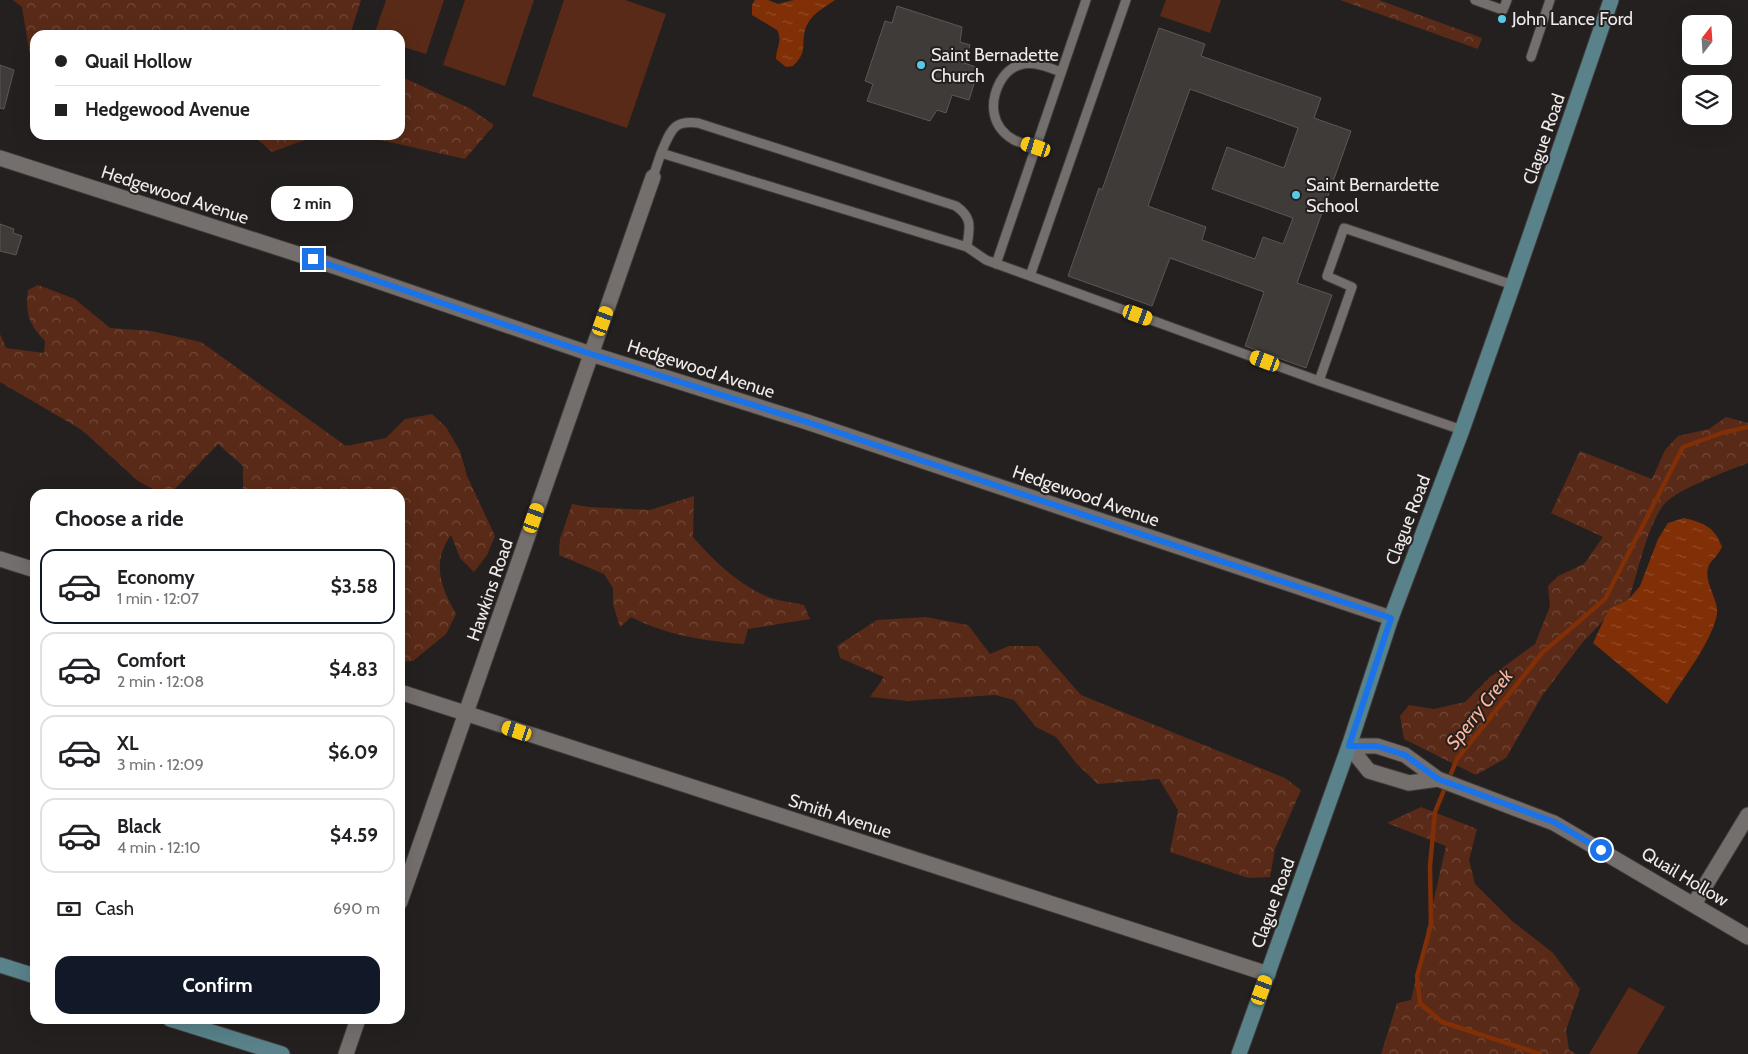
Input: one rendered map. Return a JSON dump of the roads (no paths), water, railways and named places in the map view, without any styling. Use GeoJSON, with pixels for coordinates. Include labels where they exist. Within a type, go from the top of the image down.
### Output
{"type":"FeatureCollection","features":[{"type":"Feature","properties":{"kind":"main road","name":"Clague Road"},"geometry":{"type":"LineString","coordinates":[[1239,1054],[1349,746],[1391,618],[1462,430],[1612,0]]}},
{"type":"Feature","properties":{"kind":"main road"},"geometry":{"type":"LineString","coordinates":[[0,965],[30,974]]}},
{"type":"Feature","properties":{"kind":"main road"},"geometry":{"type":"LineString","coordinates":[[186,1024],[282,1054]]}},
{"type":"Feature","properties":{"kind":"street","name":"Hedgewood Avenue"},"geometry":{"type":"LineString","coordinates":[[0,158],[313,259],[591,354],[807,422],[1391,618]]}},
{"type":"Feature","properties":{"kind":"street","name":"Hawkins Road"},"geometry":{"type":"LineString","coordinates":[[405,888],[653,177]]}},
{"type":"Feature","properties":{"kind":"street"},"geometry":{"type":"LineString","coordinates":[[0,558],[30,568]]}},
{"type":"Feature","properties":{"kind":"street","name":"Smith Avenue"},"geometry":{"type":"LineString","coordinates":[[405,694],[1268,974]]}},
{"type":"Feature","properties":{"kind":"street","name":"Quail Hollow"},"geometry":{"type":"LineString","coordinates":[[1349,746],[1369,771],[1409,783],[1438,779]]}},
{"type":"Feature","properties":{"kind":"street","name":"Quail Hollow"},"geometry":{"type":"LineString","coordinates":[[1349,746],[1377,746],[1405,755],[1438,779],[1554,822],[1748,937]]}},
{"type":"Feature","properties":{"kind":"street"},"geometry":{"type":"LineString","coordinates":[[1694,904],[1748,816]]}},
{"type":"Feature","properties":{"kind":"street"},"geometry":{"type":"LineString","coordinates":[[346,1054],[356,1024]]}},
{"type":"Feature","properties":{"kind":"lane"},"geometry":{"type":"LineString","coordinates":[[996,264],[1086,0]]}},
{"type":"Feature","properties":{"kind":"lane"},"geometry":{"type":"LineString","coordinates":[[1030,276],[1126,0]]}},
{"type":"Feature","properties":{"kind":"lane"},"geometry":{"type":"LineString","coordinates":[[1475,0],[1503,10],[1506,0]]}},
{"type":"Feature","properties":{"kind":"lane"},"geometry":{"type":"LineString","coordinates":[[1531,57],[1550,0]]}},
{"type":"Feature","properties":{"kind":"lane"},"geometry":{"type":"LineString","coordinates":[[1036,147],[1013,140],[998,124],[992,108],[994,93],[1002,78],[1012,67],[1035,64],[1061,72]]}},
{"type":"Feature","properties":{"kind":"lane"},"geometry":{"type":"LineString","coordinates":[[653,177],[661,153],[675,125],[684,121],[698,123],[956,206],[966,213],[969,221],[967,247]]}},
{"type":"Feature","properties":{"kind":"lane"},"geometry":{"type":"LineString","coordinates":[[661,153],[967,247],[986,260],[996,264],[1319,381],[1462,430]]}},
{"type":"Feature","properties":{"kind":"lane"},"geometry":{"type":"LineString","coordinates":[[1319,381],[1352,287],[1328,276],[1344,228],[1513,285]]}},
{"type":"Feature","properties":{"kind":"water"},"geometry":{"type":"Polygon","coordinates":[[[755,0],[768,0],[778,4],[794,0],[835,0],[808,22],[804,33],[803,52],[793,66],[786,67],[776,59],[779,41],[777,30],[752,15],[752,5],[755,0]]]}},
{"type":"Feature","properties":{"kind":"water"},"geometry":{"type":"Polygon","coordinates":[[[1684,518],[1712,530],[1722,547],[1707,571],[1709,584],[1716,602],[1717,614],[1703,648],[1667,704],[1593,643],[1609,609],[1629,599],[1640,586],[1658,539],[1668,523],[1684,518]]]}},
{"type":"Feature","properties":{"kind":"waterway","name":"Sperry Creek"},"geometry":{"type":"LineString","coordinates":[[1540,1054],[1442,1022],[1420,1003],[1417,976],[1431,925],[1430,866],[1435,812],[1457,759],[1542,653],[1605,599],[1683,447],[1722,433],[1748,427]]}},
{"type":"Feature","properties":{"kind":"place","name":"John Lance Ford"},"geometry":{"type":"Point","coordinates":[1502,19]}},
{"type":"Feature","properties":{"kind":"place","name":"Saint Bernadette Church"},"geometry":{"type":"Point","coordinates":[921,65]}},
{"type":"Feature","properties":{"kind":"place","name":"Saint Bernardette School"},"geometry":{"type":"Point","coordinates":[1296,195]}}]}
